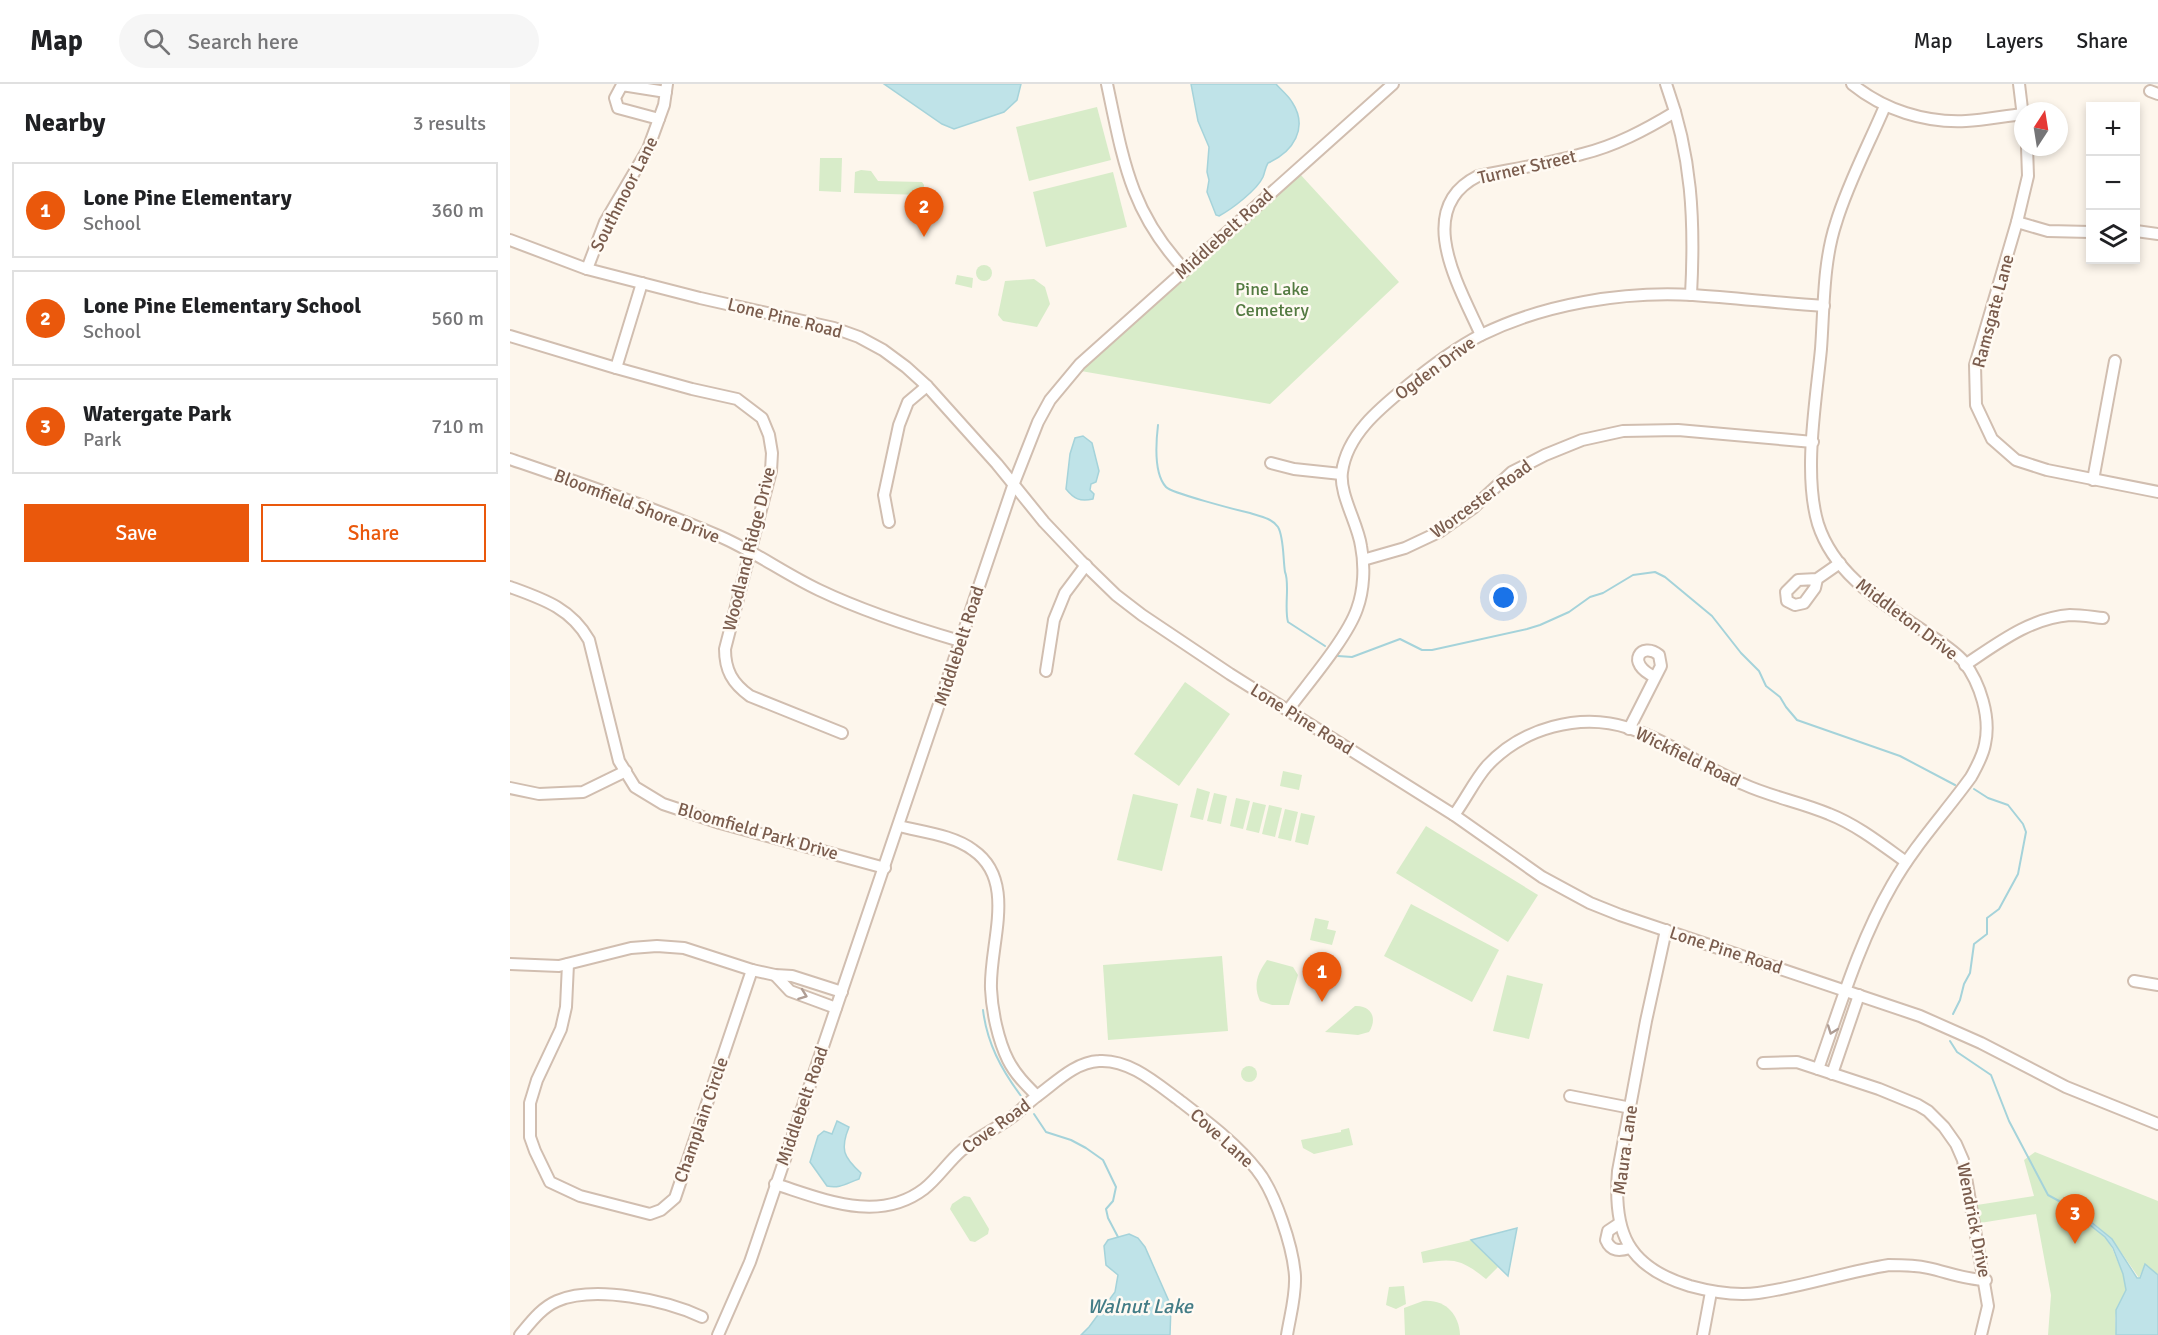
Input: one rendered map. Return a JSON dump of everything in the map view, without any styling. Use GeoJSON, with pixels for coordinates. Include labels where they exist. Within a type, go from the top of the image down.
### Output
{"type":"FeatureCollection","features":[{"type":"Feature","properties":{"kind":"street"},"geometry":{"type":"LineString","coordinates":[[1107,84],[1128,178],[1146,220],[1165,249],[1185,270]]}},
{"type":"Feature","properties":{"kind":"street","name":"Middlebelt Road"},"geometry":{"type":"LineString","coordinates":[[718,1335],[750,1262],[1014,483],[1038,422],[1050,400],[1067,379],[1131,317],[1393,84]]}},
{"type":"Feature","properties":{"kind":"street"},"geometry":{"type":"LineString","coordinates":[[1666,84],[1684,146],[1692,192],[1694,238],[1691,295]]}},
{"type":"Feature","properties":{"kind":"street"},"geometry":{"type":"LineString","coordinates":[[1852,84],[1885,106],[1930,118],[1965,121],[2014,117]]}},
{"type":"Feature","properties":{"kind":"street"},"geometry":{"type":"LineString","coordinates":[[2019,84],[2021,102]]}},
{"type":"Feature","properties":{"kind":"street"},"geometry":{"type":"LineString","coordinates":[[659,119],[618,108],[615,98],[622,85],[666,88]]}},
{"type":"Feature","properties":{"kind":"street","name":"Southmoor Lane"},"geometry":{"type":"LineString","coordinates":[[587,269],[605,222],[648,149],[659,119],[666,88]]}},
{"type":"Feature","properties":{"kind":"street","name":"Middleton Drive"},"geometry":{"type":"LineString","coordinates":[[1818,1069],[1873,923],[1906,862],[1971,777],[1986,740],[1986,723],[1981,697],[1977,684],[1965,666],[1941,643],[1859,585],[1831,553],[1818,525],[1811,489],[1828,265],[1836,224],[1885,106]]}},
{"type":"Feature","properties":{"kind":"street","name":"Turner Street"},"geometry":{"type":"LineString","coordinates":[[1480,335],[1446,252],[1444,226],[1448,207],[1455,192],[1478,176],[1583,154],[1609,146],[1644,131],[1675,112]]}},
{"type":"Feature","properties":{"kind":"street","name":"Ramsgate Lane"},"geometry":{"type":"LineString","coordinates":[[2027,156],[2028,176],[2017,222],[1975,365],[1976,405],[1992,439],[2016,460],[2047,470],[2158,492]]}},
{"type":"Feature","properties":{"kind":"street"},"geometry":{"type":"LineString","coordinates":[[2017,222],[2048,231],[2086,232]]}},
{"type":"Feature","properties":{"kind":"street"},"geometry":{"type":"LineString","coordinates":[[2140,232],[2158,234]]}},
{"type":"Feature","properties":{"kind":"street","name":"Lone Pine Road"},"geometry":{"type":"LineString","coordinates":[[510,240],[587,269],[834,328],[859,337],[883,350],[927,386],[1014,483],[1044,522],[1116,595],[1230,674],[1454,815],[1562,889],[1590,903],[1938,1023],[2066,1087],[2158,1124]]}},
{"type":"Feature","properties":{"kind":"street"},"geometry":{"type":"LineString","coordinates":[[616,368],[642,283]]}},
{"type":"Feature","properties":{"kind":"street","name":"Ogden Drive"},"geometry":{"type":"LineString","coordinates":[[1341,474],[1344,461],[1357,434],[1390,400],[1433,365],[1480,335],[1533,315],[1582,302],[1618,297],[1691,295],[1824,306]]}},
{"type":"Feature","properties":{"kind":"street","name":"Woodland Ridge Drive"},"geometry":{"type":"LineString","coordinates":[[510,336],[616,368],[737,399],[762,418],[770,435],[771,471],[725,649],[727,669],[739,688],[765,703],[842,733]]}},
{"type":"Feature","properties":{"kind":"street"},"geometry":{"type":"LineString","coordinates":[[2093,480],[2115,361]]}},
{"type":"Feature","properties":{"kind":"street"},"geometry":{"type":"LineString","coordinates":[[889,522],[884,495],[899,425],[908,402],[927,386]]}},
{"type":"Feature","properties":{"kind":"street","name":"Worcester Road"},"geometry":{"type":"LineString","coordinates":[[1363,560],[1405,549],[1439,532],[1473,508],[1512,472],[1545,455],[1582,441],[1623,431],[1678,430],[1813,442]]}},
{"type":"Feature","properties":{"kind":"street","name":"Bloomfield Shore Drive"},"geometry":{"type":"LineString","coordinates":[[510,459],[633,502],[718,536],[750,550],[786,573],[879,616],[960,641]]}},
{"type":"Feature","properties":{"kind":"street"},"geometry":{"type":"LineString","coordinates":[[1271,463],[1294,469],[1341,474],[1361,544],[1364,571],[1357,609],[1341,638],[1288,710]]}},
{"type":"Feature","properties":{"kind":"street"},"geometry":{"type":"LineString","coordinates":[[1817,579],[1840,563]]}},
{"type":"Feature","properties":{"kind":"street"},"geometry":{"type":"LineString","coordinates":[[1046,670],[1053,620],[1065,593],[1086,565]]}},
{"type":"Feature","properties":{"kind":"street","name":"Bloomfield Park Drive"},"geometry":{"type":"LineString","coordinates":[[510,587],[553,604],[581,626],[589,640],[619,761],[636,787],[663,804],[720,823],[885,868]]}},
{"type":"Feature","properties":{"kind":"street"},"geometry":{"type":"LineString","coordinates":[[1965,666],[2005,638],[2040,621],[2073,615],[2103,618]]}},
{"type":"Feature","properties":{"kind":"street"},"geometry":{"type":"LineString","coordinates":[[1629,729],[1655,677]]}},
{"type":"Feature","properties":{"kind":"street","name":"Wickfield Road"},"geometry":{"type":"LineString","coordinates":[[1454,815],[1486,767],[1524,738],[1539,731],[1575,722],[1602,723],[1629,729],[1761,792],[1829,814],[1866,833],[1906,862]]}},
{"type":"Feature","properties":{"kind":"street"},"geometry":{"type":"LineString","coordinates":[[510,789],[539,794],[583,792],[626,771]]}},
{"type":"Feature","properties":{"kind":"street","name":"Cove Road"},"geometry":{"type":"LineString","coordinates":[[775,1184],[830,1203],[845,1205],[867,1207],[890,1205],[910,1199],[932,1183],[960,1152],[1037,1096],[1022,1082],[1008,1060],[998,1033],[991,991],[991,966],[999,902],[996,883],[990,868],[972,849],[946,838],[899,826]]}},
{"type":"Feature","properties":{"kind":"street","name":"Maura Lane"},"geometry":{"type":"LineString","coordinates":[[1666,930],[1646,1020],[1618,1170],[1616,1195],[1620,1223],[1630,1248],[1650,1269],[1672,1280],[1711,1292],[1732,1294],[1757,1293],[1889,1265],[1909,1265],[1974,1280],[1986,1280]]}},
{"type":"Feature","properties":{"kind":"street"},"geometry":{"type":"LineString","coordinates":[[510,964],[559,966],[630,948],[657,945],[684,948],[752,970],[792,976],[842,992]]}},
{"type":"Feature","properties":{"kind":"street","name":"Champlain Circle"},"geometry":{"type":"LineString","coordinates":[[568,964],[566,1007],[561,1029],[537,1080],[530,1103],[529,1124],[533,1144],[550,1182],[580,1196],[650,1214],[661,1210],[675,1198],[752,970]]}},
{"type":"Feature","properties":{"kind":"street"},"geometry":{"type":"LineString","coordinates":[[775,975],[790,991],[836,1008]]}},
{"type":"Feature","properties":{"kind":"street"},"geometry":{"type":"LineString","coordinates":[[2134,981],[2158,985]]}},
{"type":"Feature","properties":{"kind":"street"},"geometry":{"type":"LineString","coordinates":[[1832,1074],[1859,995]]}},
{"type":"Feature","properties":{"kind":"street","name":"Cove Lane"},"geometry":{"type":"LineString","coordinates":[[1037,1096],[1085,1063],[1099,1061],[1116,1063],[1146,1076],[1232,1143],[1257,1169],[1270,1188],[1291,1250],[1295,1277],[1287,1335]]}},
{"type":"Feature","properties":{"kind":"street","name":"Wendrick Drive"},"geometry":{"type":"LineString","coordinates":[[1762,1064],[1797,1062],[1818,1069],[1912,1102],[1928,1111],[1944,1127],[1964,1160],[1986,1280],[1988,1306],[1981,1335]]}},
{"type":"Feature","properties":{"kind":"street"},"geometry":{"type":"LineString","coordinates":[[1570,1096],[1631,1108]]}},
{"type":"Feature","properties":{"kind":"street"},"geometry":{"type":"LineString","coordinates":[[1620,1223],[1608,1231],[1606,1240],[1608,1246],[1621,1251],[1630,1248]]}},
{"type":"Feature","properties":{"kind":"street"},"geometry":{"type":"LineString","coordinates":[[1703,1335],[1711,1292]]}},
{"type":"Feature","properties":{"kind":"street"},"geometry":{"type":"LineString","coordinates":[[520,1335],[534,1317],[556,1301],[587,1293],[657,1302],[702,1317]]}},
{"type":"Feature","properties":{"kind":"green space"},"geometry":{"type":"Polygon","coordinates":[[[1097,107],[1111,160],[1029,181],[1016,127],[1097,107]]]}},
{"type":"Feature","properties":{"kind":"green space"},"geometry":{"type":"Polygon","coordinates":[[[820,158],[842,158],[841,192],[819,191],[820,158]]]}},
{"type":"Feature","properties":{"kind":"green space"},"geometry":{"type":"Polygon","coordinates":[[[871,171],[878,181],[922,182],[923,195],[854,193],[855,172],[871,171]]]}},
{"type":"Feature","properties":{"kind":"green space"},"geometry":{"type":"Polygon","coordinates":[[[1113,172],[1127,227],[1046,247],[1033,192],[1113,172]]]}},
{"type":"Feature","properties":{"kind":"green space","name":"Pine Lake Cemetery"},"geometry":{"type":"Polygon","coordinates":[[[1299,173],[1399,282],[1270,404],[1081,371],[1299,173]]]}},
{"type":"Feature","properties":{"kind":"green space"},"geometry":{"type":"Polygon","coordinates":[[[984,265],[990,267],[992,273],[990,279],[984,281],[978,279],[976,273],[978,267],[984,265]]]}},
{"type":"Feature","properties":{"kind":"green space"},"geometry":{"type":"Polygon","coordinates":[[[957,275],[973,278],[972,288],[955,284],[957,275]]]}},
{"type":"Feature","properties":{"kind":"green space"},"geometry":{"type":"Polygon","coordinates":[[[1034,279],[1045,287],[1050,304],[1037,327],[1003,321],[998,315],[1005,281],[1034,279]]]}},
{"type":"Feature","properties":{"kind":"green space"},"geometry":{"type":"Polygon","coordinates":[[[1185,682],[1230,714],[1179,786],[1134,754],[1185,682]]]}},
{"type":"Feature","properties":{"kind":"green space"},"geometry":{"type":"Polygon","coordinates":[[[1283,771],[1302,775],[1299,790],[1280,786],[1283,771]]]}},
{"type":"Feature","properties":{"kind":"green space"},"geometry":{"type":"Polygon","coordinates":[[[1197,788],[1210,792],[1203,820],[1190,817],[1197,788]]]}},
{"type":"Feature","properties":{"kind":"green space"},"geometry":{"type":"Polygon","coordinates":[[[1214,793],[1227,796],[1221,824],[1207,821],[1214,793]]]}},
{"type":"Feature","properties":{"kind":"green space"},"geometry":{"type":"Polygon","coordinates":[[[1133,794],[1178,804],[1162,871],[1117,860],[1133,794]]]}},
{"type":"Feature","properties":{"kind":"green space"},"geometry":{"type":"Polygon","coordinates":[[[1236,798],[1250,801],[1243,829],[1230,826],[1236,798]]]}},
{"type":"Feature","properties":{"kind":"green space"},"geometry":{"type":"Polygon","coordinates":[[[1253,802],[1266,805],[1259,833],[1246,830],[1253,802]]]}},
{"type":"Feature","properties":{"kind":"green space"},"geometry":{"type":"Polygon","coordinates":[[[1269,805],[1282,808],[1275,837],[1262,834],[1269,805]]]}},
{"type":"Feature","properties":{"kind":"green space"},"geometry":{"type":"Polygon","coordinates":[[[1285,809],[1298,812],[1291,841],[1278,838],[1285,809]]]}},
{"type":"Feature","properties":{"kind":"green space"},"geometry":{"type":"Polygon","coordinates":[[[1301,813],[1315,816],[1308,845],[1295,842],[1301,813]]]}},
{"type":"Feature","properties":{"kind":"green space"},"geometry":{"type":"Polygon","coordinates":[[[1426,826],[1538,895],[1508,942],[1396,873],[1426,826]]]}},
{"type":"Feature","properties":{"kind":"green space"},"geometry":{"type":"Polygon","coordinates":[[[1411,904],[1499,950],[1472,1002],[1384,956],[1411,904]]]}},
{"type":"Feature","properties":{"kind":"green space"},"geometry":{"type":"Polygon","coordinates":[[[1315,918],[1329,921],[1327,929],[1336,931],[1332,945],[1310,940],[1315,918]]]}},
{"type":"Feature","properties":{"kind":"green space"},"geometry":{"type":"Polygon","coordinates":[[[1222,956],[1228,1031],[1108,1040],[1103,965],[1222,956]]]}},
{"type":"Feature","properties":{"kind":"green space"},"geometry":{"type":"Polygon","coordinates":[[[1267,960],[1293,967],[1298,975],[1289,1005],[1272,1005],[1260,1001],[1257,980],[1267,960]]]}},
{"type":"Feature","properties":{"kind":"green space"},"geometry":{"type":"Polygon","coordinates":[[[1507,975],[1543,984],[1529,1039],[1493,1031],[1507,975]]]}},
{"type":"Feature","properties":{"kind":"green space"},"geometry":{"type":"Polygon","coordinates":[[[1355,1006],[1361,1006],[1371,1013],[1373,1022],[1369,1032],[1358,1035],[1325,1032],[1355,1006]]]}},
{"type":"Feature","properties":{"kind":"green space"},"geometry":{"type":"Polygon","coordinates":[[[1249,1066],[1255,1068],[1257,1074],[1255,1080],[1249,1082],[1243,1080],[1241,1074],[1243,1068],[1249,1066]]]}},
{"type":"Feature","properties":{"kind":"green space"},"geometry":{"type":"Polygon","coordinates":[[[1349,1128],[1353,1145],[1314,1154],[1303,1148],[1301,1140],[1341,1132],[1349,1128]]]}},
{"type":"Feature","properties":{"kind":"green space"},"geometry":{"type":"Polygon","coordinates":[[[2035,1152],[2158,1201],[2158,1275],[2145,1264],[2139,1278],[2112,1239],[2082,1213],[2081,1218],[2105,1237],[2123,1274],[2126,1290],[2117,1307],[2116,1335],[2048,1335],[2051,1295],[2036,1214],[1980,1223],[1977,1205],[2034,1196],[2024,1160],[2035,1152]]]}},
{"type":"Feature","properties":{"kind":"green space"},"geometry":{"type":"Polygon","coordinates":[[[964,1196],[970,1197],[989,1229],[988,1234],[975,1242],[970,1241],[950,1209],[952,1204],[964,1196]]]}},
{"type":"Feature","properties":{"kind":"green space"},"geometry":{"type":"Polygon","coordinates":[[[1471,1240],[1498,1267],[1486,1279],[1470,1267],[1457,1262],[1423,1263],[1421,1252],[1471,1240]]]}},
{"type":"Feature","properties":{"kind":"green space"},"geometry":{"type":"Polygon","coordinates":[[[1404,1286],[1406,1304],[1396,1309],[1386,1305],[1389,1287],[1404,1286]]]}},
{"type":"Feature","properties":{"kind":"green space"},"geometry":{"type":"Polygon","coordinates":[[[1423,1301],[1438,1303],[1449,1309],[1457,1321],[1460,1335],[1405,1335],[1404,1308],[1423,1301]]]}},
{"type":"Feature","properties":{"kind":"water"},"geometry":{"type":"Polygon","coordinates":[[[884,84],[1021,84],[1017,100],[1004,112],[954,129],[942,124],[884,84]]]}},
{"type":"Feature","properties":{"kind":"water"},"geometry":{"type":"Polygon","coordinates":[[[1191,84],[1276,84],[1289,97],[1299,121],[1296,138],[1291,146],[1268,163],[1260,182],[1250,193],[1219,216],[1216,215],[1207,192],[1209,147],[1198,121],[1191,84]]]}},
{"type":"Feature","properties":{"kind":"water"},"geometry":{"type":"Polygon","coordinates":[[[1083,436],[1092,443],[1099,471],[1096,482],[1091,484],[1093,499],[1081,500],[1066,489],[1070,454],[1075,438],[1083,436]]]}},
{"type":"Feature","properties":{"kind":"water"},"geometry":{"type":"Polygon","coordinates":[[[837,1121],[849,1127],[845,1152],[850,1162],[861,1173],[859,1179],[832,1187],[827,1186],[810,1162],[818,1136],[824,1131],[832,1134],[837,1121]]]}},
{"type":"Feature","properties":{"kind":"water"},"geometry":{"type":"Polygon","coordinates":[[[2079,1212],[2112,1239],[2137,1278],[2140,1278],[2145,1264],[2158,1275],[2158,1335],[2116,1335],[2116,1310],[2126,1290],[2123,1274],[2113,1248],[2105,1237],[2081,1218],[2077,1213],[2079,1212]]]}},
{"type":"Feature","properties":{"kind":"water"},"geometry":{"type":"Polygon","coordinates":[[[1517,1228],[1508,1276],[1471,1240],[1517,1228]]]}},
{"type":"Feature","properties":{"kind":"water","name":"Walnut Lake"},"geometry":{"type":"Polygon","coordinates":[[[1129,1234],[1138,1238],[1145,1247],[1171,1306],[1170,1335],[1081,1335],[1115,1292],[1118,1275],[1106,1265],[1104,1246],[1108,1240],[1129,1234]]]}},
{"type":"Feature","properties":{"kind":"waterway"},"geometry":{"type":"LineString","coordinates":[[1158,425],[1156,449],[1159,474],[1166,487],[1191,497],[1265,518],[1278,527],[1287,582],[1288,622],[1325,646]]}},
{"type":"Feature","properties":{"kind":"waterway"},"geometry":{"type":"LineString","coordinates":[[1338,656],[1352,657],[1400,639],[1422,650],[1432,650],[1527,629],[1569,612],[1590,597],[1603,593],[1633,575],[1655,572],[1665,577],[1712,616],[1741,653],[1759,671],[1766,686],[1780,697],[1797,720],[1900,756],[1955,785]]}},
{"type":"Feature","properties":{"kind":"waterway"},"geometry":{"type":"LineString","coordinates":[[1953,1014],[1970,973],[1974,944],[1987,934],[1987,918],[1999,909],[2018,874],[2026,832],[2023,824],[2008,805],[1988,798],[1974,789]]}},
{"type":"Feature","properties":{"kind":"waterway"},"geometry":{"type":"LineString","coordinates":[[983,1010],[988,1034],[996,1055],[1021,1096]]}},
{"type":"Feature","properties":{"kind":"waterway"},"geometry":{"type":"LineString","coordinates":[[1950,1041],[1957,1052],[1991,1075],[2009,1121],[2048,1195],[2070,1207]]}},
{"type":"Feature","properties":{"kind":"waterway"},"geometry":{"type":"LineString","coordinates":[[1034,1114],[1046,1132],[1071,1140],[1103,1160],[1116,1187],[1113,1201],[1106,1209],[1118,1237]]}},
{"type":"Feature","properties":{"kind":"place","name":"Lone Pine Elementary School"},"geometry":{"type":"Point","coordinates":[924,237]}},
{"type":"Feature","properties":{"kind":"place","name":"Lone Pine Elementary"},"geometry":{"type":"Point","coordinates":[1322,1002]}},
{"type":"Feature","properties":{"kind":"place","name":"Watergate Park"},"geometry":{"type":"Point","coordinates":[2075,1244]}}]}
